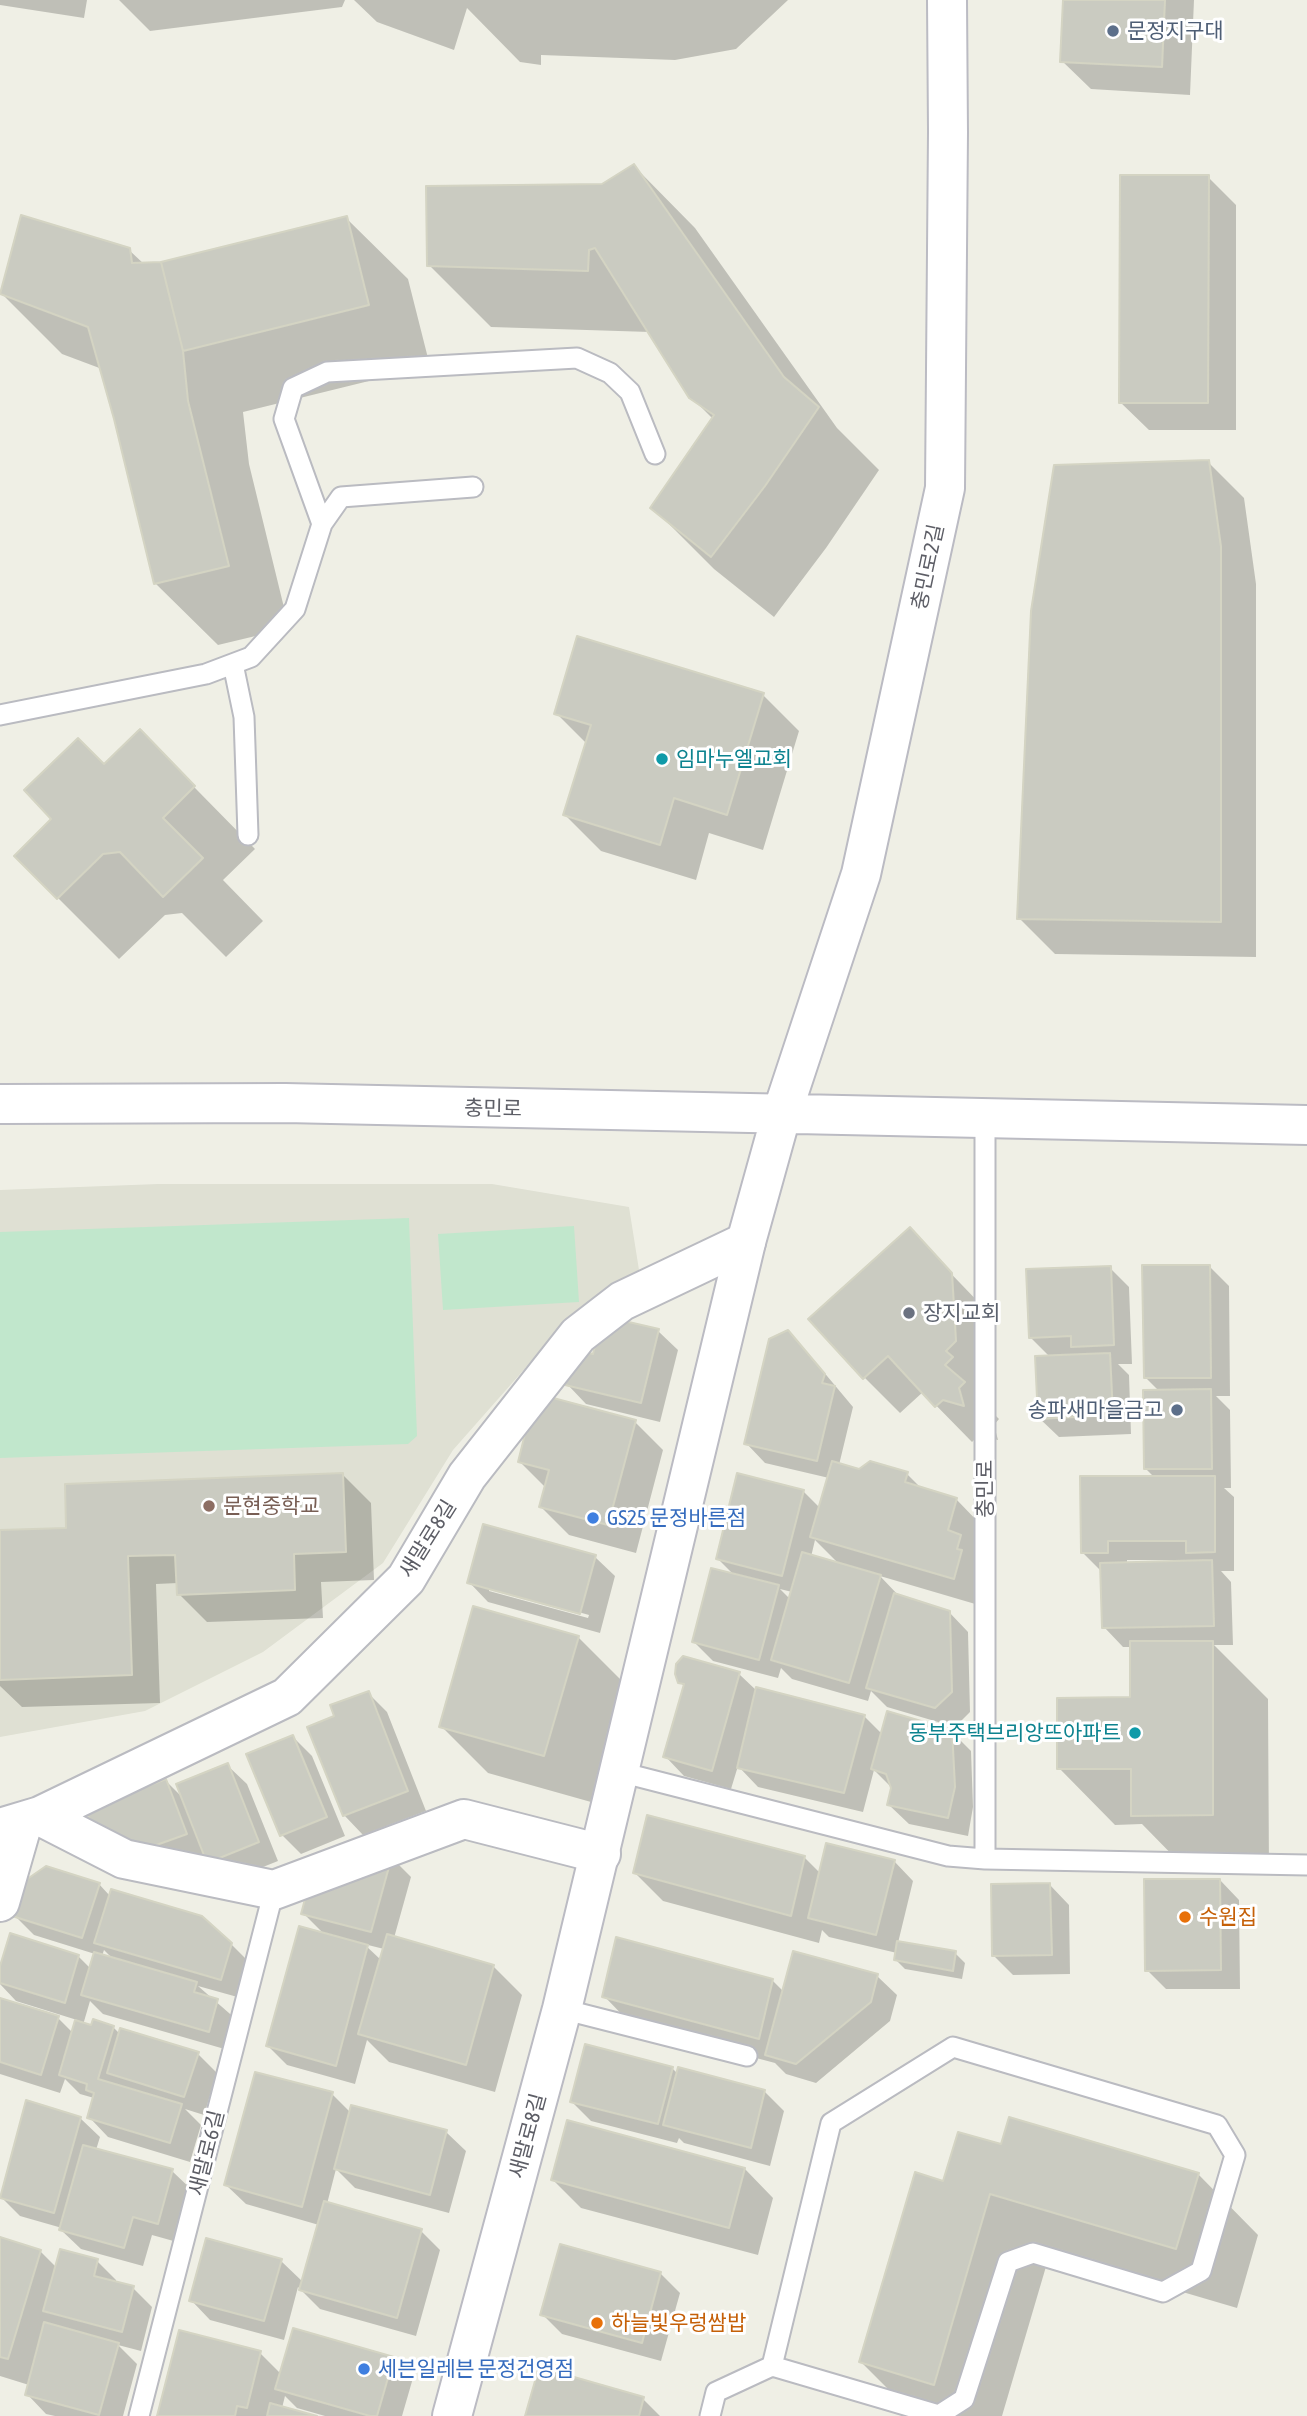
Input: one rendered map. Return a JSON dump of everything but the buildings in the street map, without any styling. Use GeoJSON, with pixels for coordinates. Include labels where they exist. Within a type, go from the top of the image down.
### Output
{"type":"FeatureCollection","features":[{"type":"Feature","properties":{"kind":"street","name":"충민로2길"},"geometry":{"type":"LineString","coordinates":[[781,1116],[861,874],[945,488],[947,0]]}},
{"type":"Feature","properties":{"kind":"street","name":"충민로"},"geometry":{"type":"LineString","coordinates":[[0,1104],[285,1103],[781,1116],[1307,1125]]}},
{"type":"Feature","properties":{"kind":"street","name":"새말로8길"},"geometry":{"type":"LineString","coordinates":[[452,2416],[562,2009],[746,1242],[781,1116]]}},
{"type":"Feature","properties":{"kind":"street","name":"새말로8길"},"geometry":{"type":"LineString","coordinates":[[21,1822],[287,1697],[406,1578],[467,1476],[578,1335],[622,1301],[746,1242]]}},
{"type":"Feature","properties":{"kind":"street"},"geometry":{"type":"LineString","coordinates":[[0,1902],[21,1822],[124,1859],[274,1890],[464,1819],[601,1854]]}},
{"type":"Feature","properties":{"kind":"lane"},"geometry":{"type":"LineString","coordinates":[[322,524],[284,419],[293,388],[327,372],[577,358],[610,373],[630,391],[655,454]]}},
{"type":"Feature","properties":{"kind":"lane"},"geometry":{"type":"LineString","coordinates":[[0,715],[206,674],[251,657],[295,609],[322,524],[341,497],[473,487]]}},
{"type":"Feature","properties":{"kind":"lane"},"geometry":{"type":"LineString","coordinates":[[233,664],[244,717],[248,835]]}},
{"type":"Feature","properties":{"kind":"lane","name":"충민로"},"geometry":{"type":"LineString","coordinates":[[985,1118],[985,1859]]}},
{"type":"Feature","properties":{"kind":"lane"},"geometry":{"type":"LineString","coordinates":[[620,1772],[948,1856],[1307,1865]]}},
{"type":"Feature","properties":{"kind":"lane","name":"새말로6길"},"geometry":{"type":"LineString","coordinates":[[139,2416],[274,1890]]}},
{"type":"Feature","properties":{"kind":"lane"},"geometry":{"type":"LineString","coordinates":[[562,2009],[747,2056]]}},
{"type":"Feature","properties":{"kind":"lane"},"geometry":{"type":"LineString","coordinates":[[710,2416],[716,2392],[772,2366],[939,2415],[964,2399],[1008,2262],[1033,2253],[1163,2292],[1201,2271],[1235,2155],[1217,2125],[953,2047],[831,2123],[772,2366]]}},
{"type":"Feature","properties":{"kind":"shaded area","name":"문현중학교"},"geometry":{"type":"Polygon","coordinates":[[[158,1184],[492,1184],[629,1207],[639,1270],[566,1322],[453,1450],[383,1563],[263,1652],[145,1711],[0,1737],[0,1190],[158,1184]]]}},
{"type":"Feature","properties":{"kind":"green space"},"geometry":{"type":"Polygon","coordinates":[[[409,1218],[417,1436],[408,1444],[0,1458],[0,1232],[409,1218]]]}},
{"type":"Feature","properties":{"kind":"green space"},"geometry":{"type":"Polygon","coordinates":[[[574,1226],[579,1302],[443,1310],[438,1234],[574,1226]]]}},
{"type":"Feature","properties":{"kind":"place","name":"문정지구대"},"geometry":{"type":"Point","coordinates":[1113,31]}},
{"type":"Feature","properties":{"kind":"place","name":"임마누엘교회"},"geometry":{"type":"Point","coordinates":[662,759]}},
{"type":"Feature","properties":{"kind":"place","name":"장지교회"},"geometry":{"type":"Point","coordinates":[909,1313]}},
{"type":"Feature","properties":{"kind":"place","name":"송파새마을금고"},"geometry":{"type":"Point","coordinates":[1177,1410]}},
{"type":"Feature","properties":{"kind":"place","name":"문현중학교"},"geometry":{"type":"Point","coordinates":[209,1506]}},
{"type":"Feature","properties":{"kind":"place","name":"GS25 문정바른점"},"geometry":{"type":"Point","coordinates":[593,1518]}},
{"type":"Feature","properties":{"kind":"place","name":"동부주택브리앙뜨아파트"},"geometry":{"type":"Point","coordinates":[1135,1733]}},
{"type":"Feature","properties":{"kind":"place","name":"수원집"},"geometry":{"type":"Point","coordinates":[1185,1917]}},
{"type":"Feature","properties":{"kind":"place","name":"하늘빛우렁쌈밥"},"geometry":{"type":"Point","coordinates":[597,2323]}},
{"type":"Feature","properties":{"kind":"place","name":"세븐일레븐 문정건영점"},"geometry":{"type":"Point","coordinates":[364,2369]}}]}
